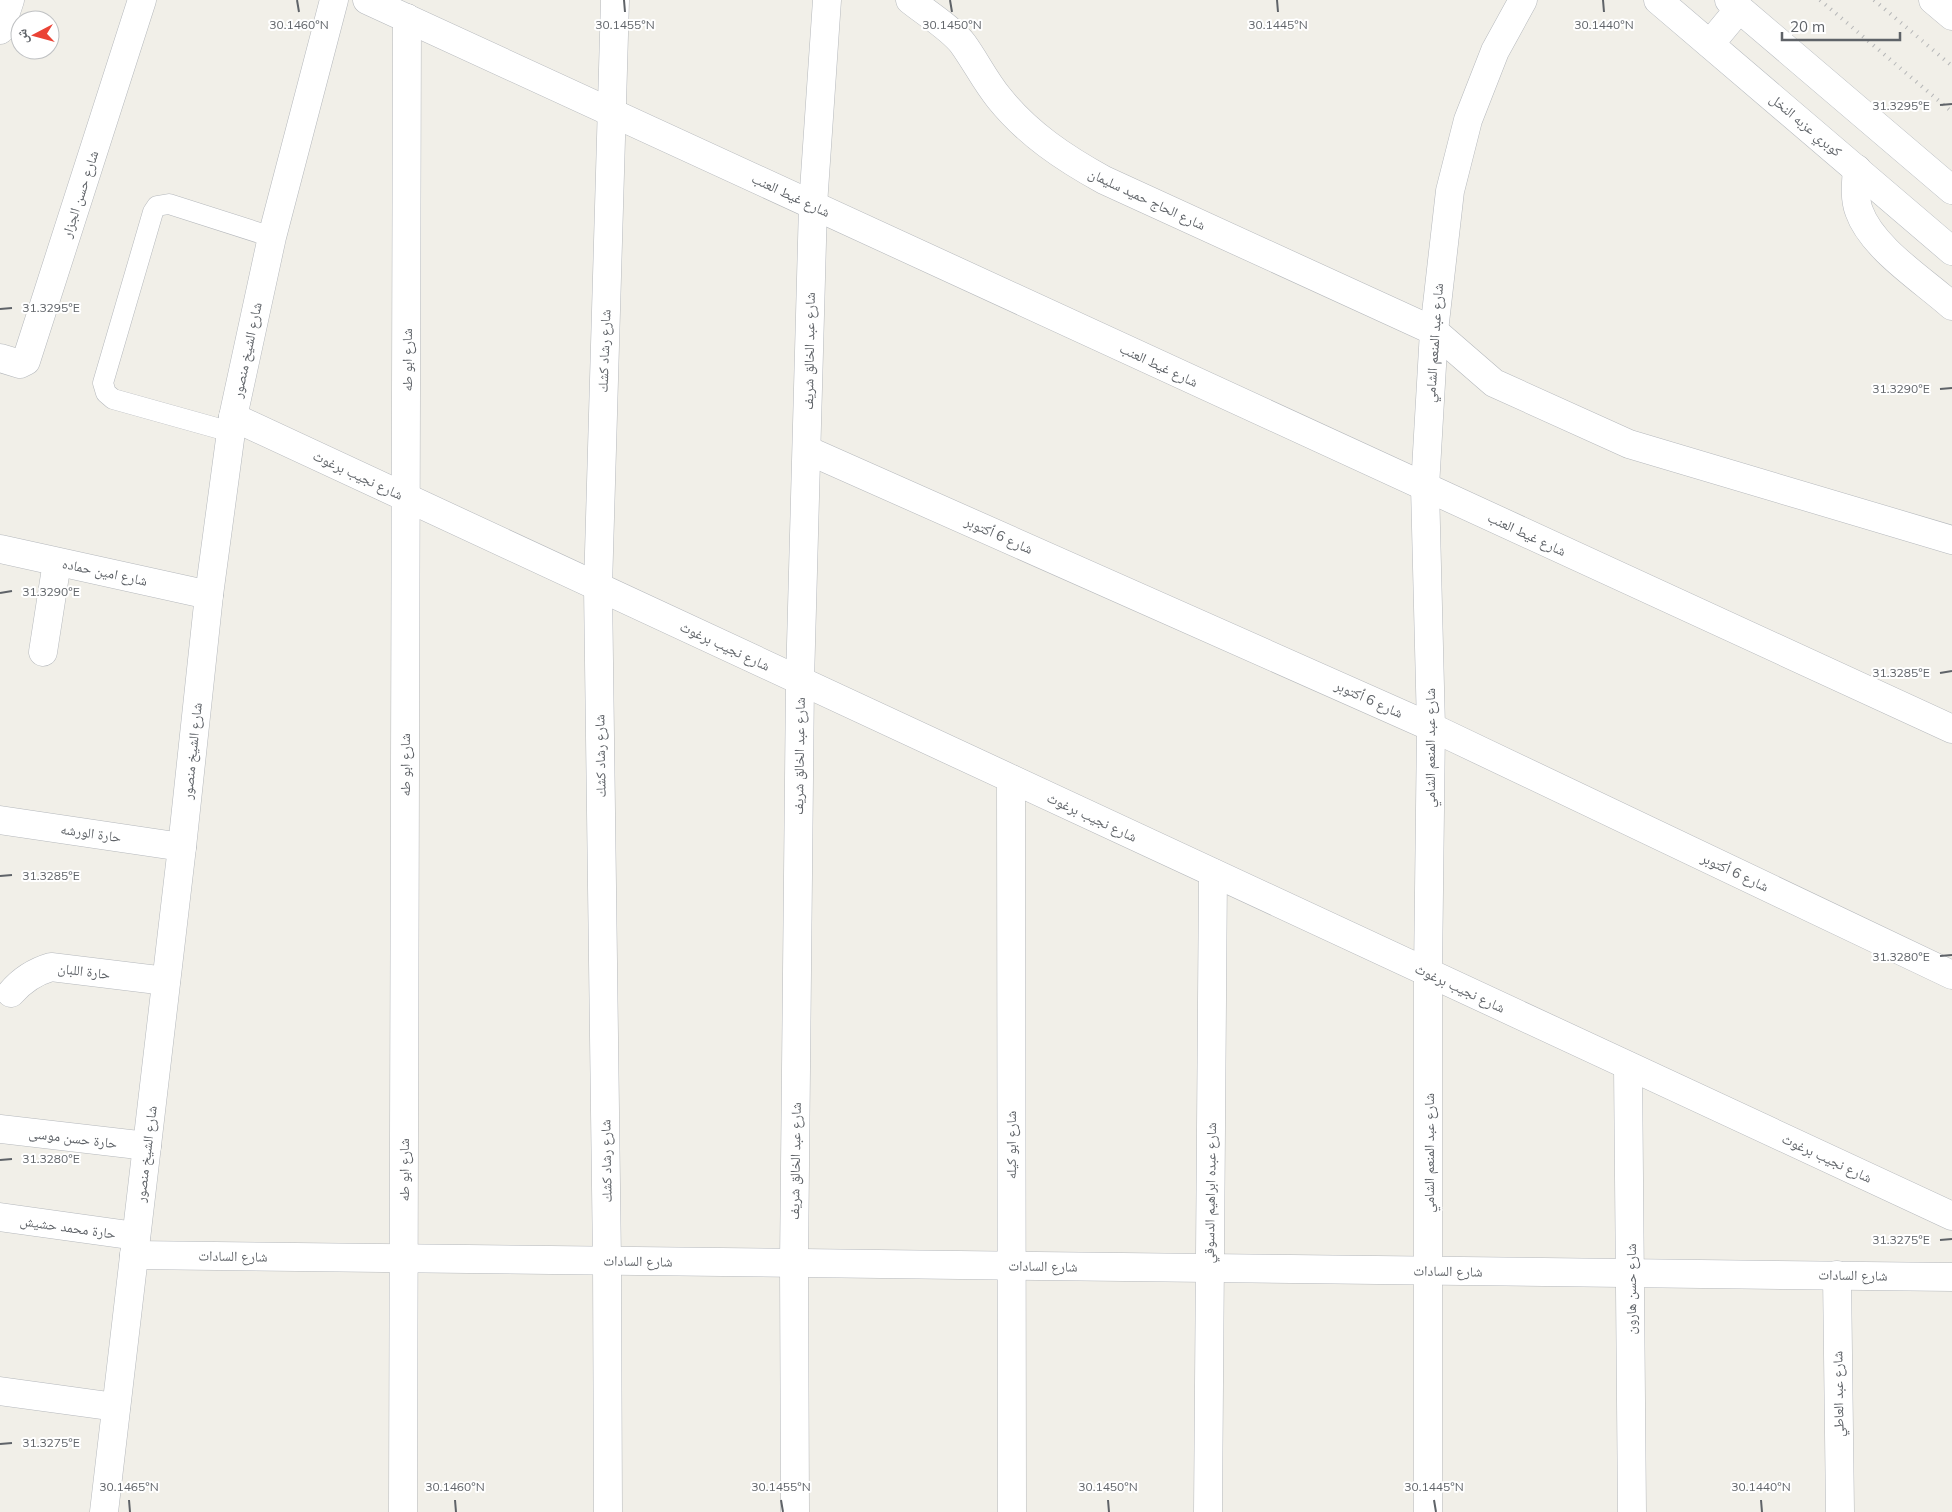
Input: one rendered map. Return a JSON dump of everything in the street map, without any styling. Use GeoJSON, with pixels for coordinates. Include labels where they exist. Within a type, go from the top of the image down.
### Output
{"type":"FeatureCollection","features":[{"type":"Feature","properties":{"kind":"street"},"geometry":{"type":"LineString","coordinates":[[0,30],[10,0]]}},
{"type":"Feature","properties":{"kind":"street","name":"شارع حسن الجزار"},"geometry":{"type":"LineString","coordinates":[[0,358],[20,364],[26,361],[142,0]]}},
{"type":"Feature","properties":{"kind":"street","name":"شارع الشيخ منصور"},"geometry":{"type":"LineString","coordinates":[[104,1512],[182,847],[209,595],[232,425],[272,237],[334,0]]}},
{"type":"Feature","properties":{"kind":"street","name":"شارع غيط العنب"},"geometry":{"type":"LineString","coordinates":[[367,0],[1952,729]]}},
{"type":"Feature","properties":{"kind":"street","name":"شارع رشاد كشك"},"geometry":{"type":"LineString","coordinates":[[608,1512],[608,1261],[598,587],[615,0]]}},
{"type":"Feature","properties":{"kind":"street","name":"شارع عبد الخالق شريف"},"geometry":{"type":"LineString","coordinates":[[795,1512],[794,1263],[800,681],[813,205],[827,0]]}},
{"type":"Feature","properties":{"kind":"street","name":"شارع الحاج حميد سليمان"},"geometry":{"type":"LineString","coordinates":[[910,0],[963,43],[984,78],[1022,123],[1047,145],[1075,164],[1104,180],[1434,332],[1494,383],[1629,444],[1952,540]]}},
{"type":"Feature","properties":{"kind":"street","name":"شارع عبد المنعم الشامي"},"geometry":{"type":"LineString","coordinates":[[1428,1512],[1428,973],[1432,727],[1425,487],[1434,332],[1450,191],[1468,120],[1495,52],[1523,0]]}},
{"type":"Feature","properties":{"kind":"street","name":"كوبري عزبه النخل"},"geometry":{"type":"LineString","coordinates":[[1658,0],[1952,251]]}},
{"type":"Feature","properties":{"kind":"street"},"geometry":{"type":"LineString","coordinates":[[1933,0],[1952,16]]}},
{"type":"Feature","properties":{"kind":"street"},"geometry":{"type":"LineString","coordinates":[[1710,44],[1734,4],[1952,190]]}},
{"type":"Feature","properties":{"kind":"street","name":"شارع ابو طه"},"geometry":{"type":"LineString","coordinates":[[403,1512],[407,18]]}},
{"type":"Feature","properties":{"kind":"street"},"geometry":{"type":"LineString","coordinates":[[1857,169],[1856,190],[1858,210],[1867,228],[1880,244],[1952,306]]}},
{"type":"Feature","properties":{"kind":"street","name":"شارع نجيب برغوث"},"geometry":{"type":"LineString","coordinates":[[232,425],[406,498],[1952,1216]]}},
{"type":"Feature","properties":{"kind":"street","name":"شارع 6 أكتوبر"},"geometry":{"type":"LineString","coordinates":[[807,450],[1432,727],[1952,975]]}},
{"type":"Feature","properties":{"kind":"street","name":"شارع امين حماده"},"geometry":{"type":"LineString","coordinates":[[0,549],[209,595]]}},
{"type":"Feature","properties":{"kind":"street"},"geometry":{"type":"LineString","coordinates":[[43,652],[57,562]]}},
{"type":"Feature","properties":{"kind":"street","name":"شارع ابو كيله"},"geometry":{"type":"LineString","coordinates":[[1011,779],[1012,1512]]}},
{"type":"Feature","properties":{"kind":"street","name":"حارة الورشه"},"geometry":{"type":"LineString","coordinates":[[0,820],[182,847]]}},
{"type":"Feature","properties":{"kind":"street","name":"شارع عبده ابراهيم الدسوقي"},"geometry":{"type":"LineString","coordinates":[[1208,1512],[1213,873]]}},
{"type":"Feature","properties":{"kind":"street","name":"حارة اللبان"},"geometry":{"type":"LineString","coordinates":[[11,993],[20,983],[36,971],[51,967],[166,981]]}},
{"type":"Feature","properties":{"kind":"street","name":"شارع حسن هارون"},"geometry":{"type":"LineString","coordinates":[[1628,1066],[1632,1512]]}},
{"type":"Feature","properties":{"kind":"street","name":"حارة حسن موسى"},"geometry":{"type":"LineString","coordinates":[[0,1129],[147,1146]]}},
{"type":"Feature","properties":{"kind":"street","name":"حارة محمد حشيش"},"geometry":{"type":"LineString","coordinates":[[0,1217],[135,1246]]}},
{"type":"Feature","properties":{"kind":"street","name":"شارع السادات"},"geometry":{"type":"LineString","coordinates":[[135,1246],[404,1258],[1952,1277]]}},
{"type":"Feature","properties":{"kind":"street","name":"شارع عبد العاطي"},"geometry":{"type":"LineString","coordinates":[[1837,1275],[1840,1512]]}},
{"type":"Feature","properties":{"kind":"street"},"geometry":{"type":"LineString","coordinates":[[0,1391],[116,1407]]}},
{"type":"Feature","properties":{"kind":"lane"},"geometry":{"type":"LineString","coordinates":[[232,425],[114,399],[106,393],[103,383],[153,212],[157,206],[169,204],[272,237]]}},
{"type":"Feature","properties":{"kind":"railway"},"geometry":{"type":"LineString","coordinates":[[1820,0],[1952,112]]}},
{"type":"Feature","properties":{"kind":"railway"},"geometry":{"type":"LineString","coordinates":[[1874,0],[1952,66]]}}]}
